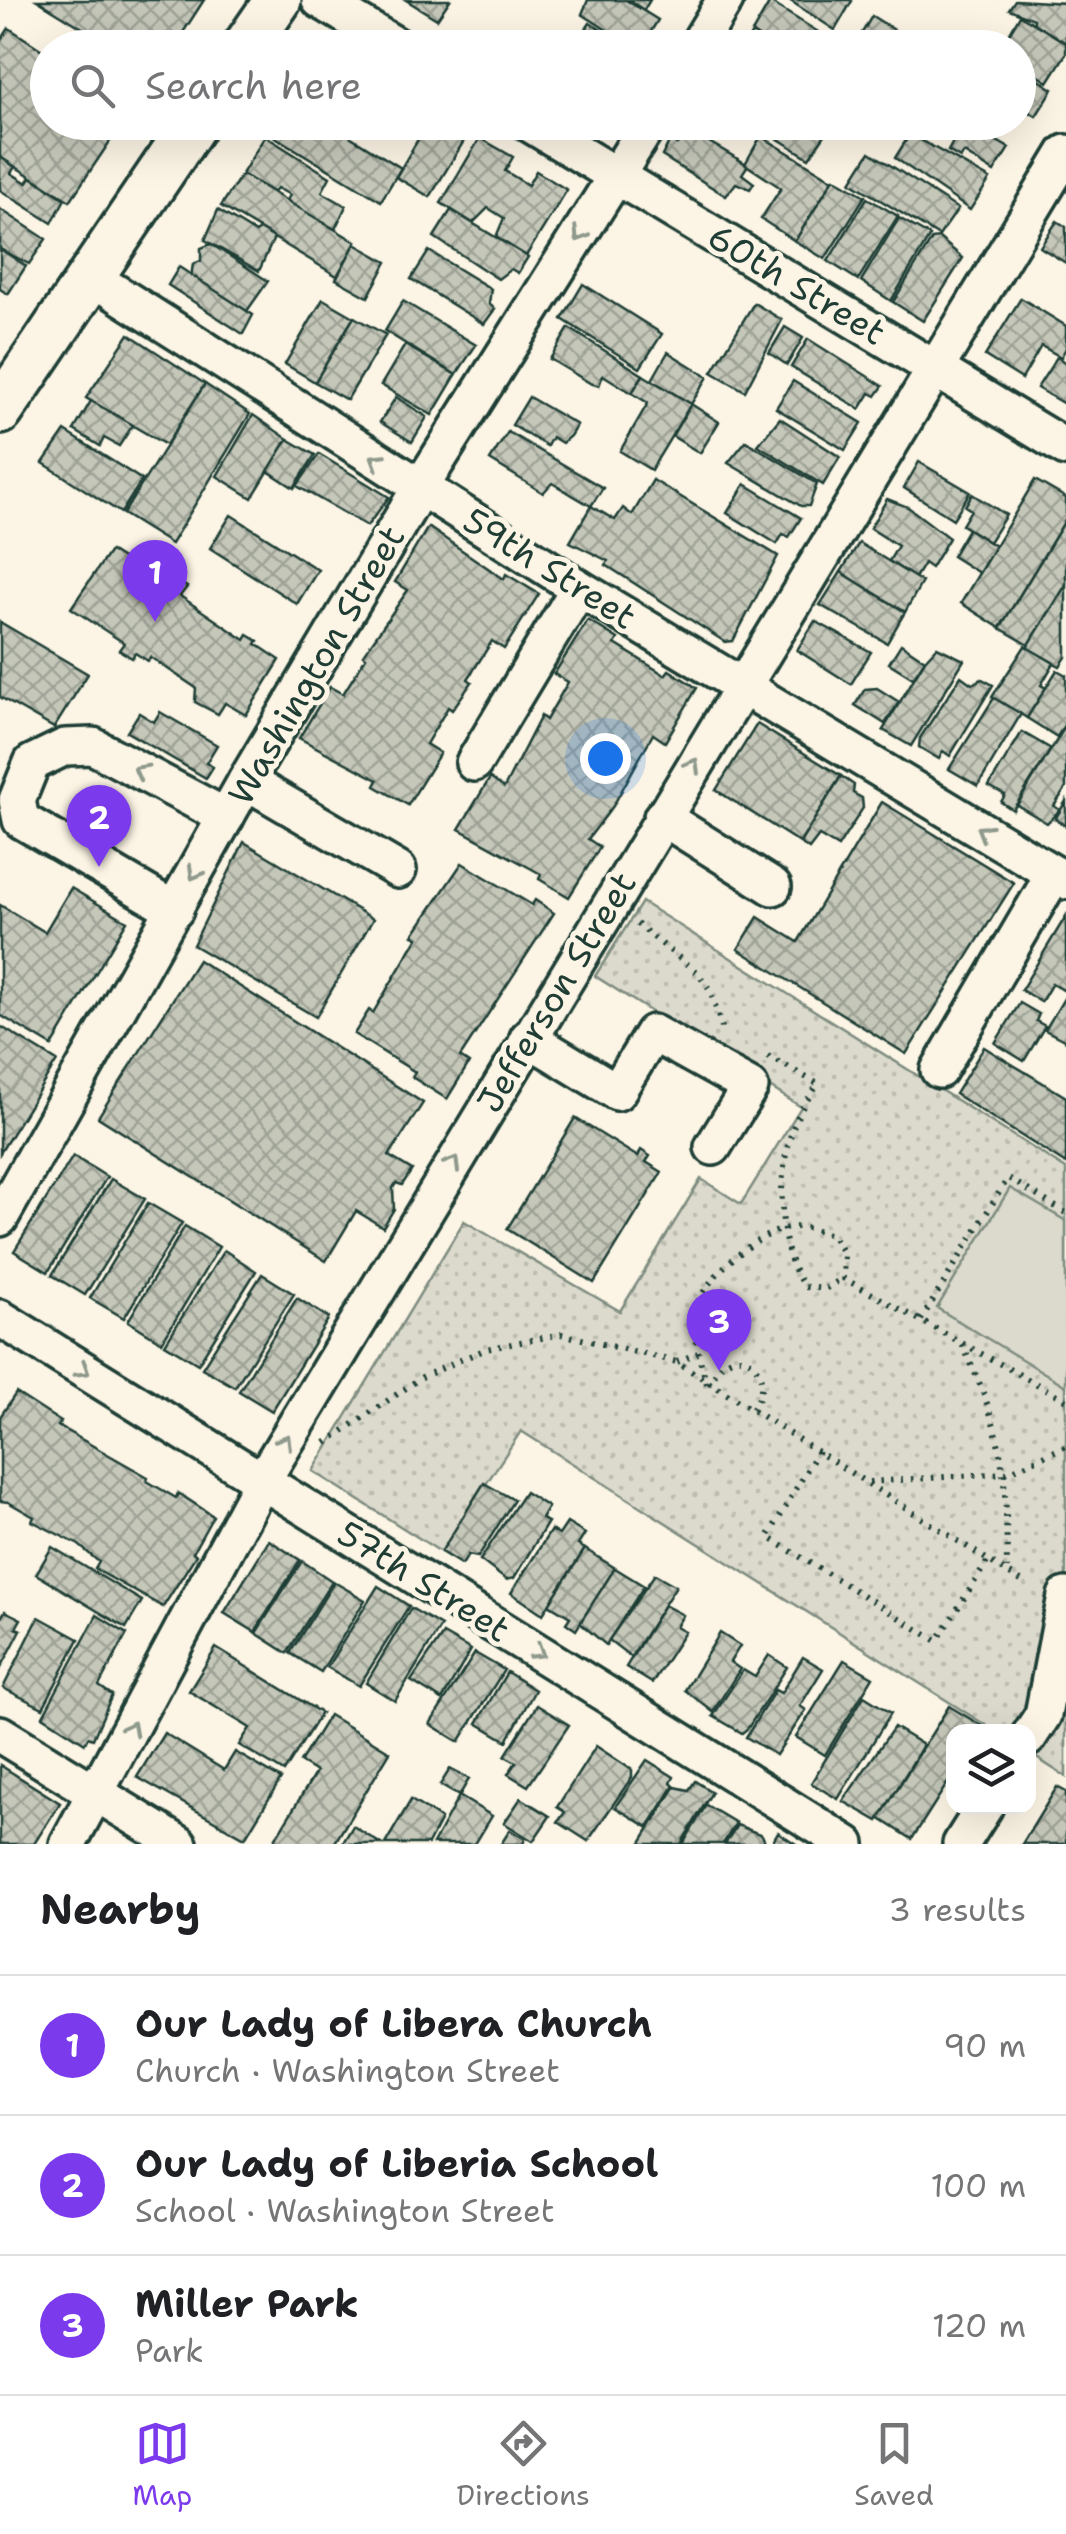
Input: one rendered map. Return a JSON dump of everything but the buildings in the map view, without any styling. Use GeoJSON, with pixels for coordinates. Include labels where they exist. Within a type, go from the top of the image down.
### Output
{"type":"FeatureCollection","features":[{"type":"Feature","properties":{"kind":"main road"},"geometry":{"type":"LineString","coordinates":[[258,30],[278,0]]}},
{"type":"Feature","properties":{"kind":"main road"},"geometry":{"type":"LineString","coordinates":[[0,411],[183,140]]}},
{"type":"Feature","properties":{"kind":"street"},"geometry":{"type":"LineString","coordinates":[[320,0],[370,30]]}},
{"type":"Feature","properties":{"kind":"street"},"geometry":{"type":"LineString","coordinates":[[707,30],[725,0]]}},
{"type":"Feature","properties":{"kind":"street","name":"60th Street"},"geometry":{"type":"LineString","coordinates":[[557,140],[1066,448]]}},
{"type":"Feature","properties":{"kind":"street","name":"Washington Street"},"geometry":{"type":"LineString","coordinates":[[0,1218],[246,781],[420,488],[639,140]]}},
{"type":"Feature","properties":{"kind":"street","name":"Jefferson Street"},"geometry":{"type":"LineString","coordinates":[[68,1844],[262,1481],[741,684],[1066,153]]}},
{"type":"Feature","properties":{"kind":"street","name":"59th Street"},"geometry":{"type":"LineString","coordinates":[[90,278],[579,588],[1060,878]]}},
{"type":"Feature","properties":{"kind":"street"},"geometry":{"type":"LineString","coordinates":[[474,763],[579,588]]}},
{"type":"Feature","properties":{"kind":"street"},"geometry":{"type":"LineString","coordinates":[[174,910],[21,820],[17,800],[32,763],[65,748],[93,746],[226,817]]}},
{"type":"Feature","properties":{"kind":"street"},"geometry":{"type":"LineString","coordinates":[[246,781],[398,870]]}},
{"type":"Feature","properties":{"kind":"street"},"geometry":{"type":"LineString","coordinates":[[662,817],[773,887]]}},
{"type":"Feature","properties":{"kind":"street"},"geometry":{"type":"LineString","coordinates":[[939,1070],[1060,878]]}},
{"type":"Feature","properties":{"kind":"street"},"geometry":{"type":"LineString","coordinates":[[528,1038],[617,1092],[654,1033],[750,1087],[712,1147]]}},
{"type":"Feature","properties":{"kind":"street","name":"57th Street"},"geometry":{"type":"LineString","coordinates":[[0,1318],[848,1844]]}},
{"type":"Feature","properties":{"kind":"street"},"geometry":{"type":"LineString","coordinates":[[1036,1726],[1043,1715],[1066,1596]]}},
{"type":"Feature","properties":{"kind":"street"},"geometry":{"type":"LineString","coordinates":[[0,1734],[179,1844]]}},
{"type":"Feature","properties":{"kind":"street"},"geometry":{"type":"LineString","coordinates":[[960,1844],[979,1814]]}},
{"type":"Feature","properties":{"kind":"path"},"geometry":{"type":"LineString","coordinates":[[626,916],[698,974],[710,990],[718,1025],[728,1038]]}},
{"type":"Feature","properties":{"kind":"path"},"geometry":{"type":"LineString","coordinates":[[762,1053],[818,1084],[796,1119],[786,1158],[786,1228],[795,1274],[805,1287],[825,1289],[843,1278]]}},
{"type":"Feature","properties":{"kind":"path"},"geometry":{"type":"LineString","coordinates":[[921,1320],[1008,1178],[1066,1213]]}},
{"type":"Feature","properties":{"kind":"path"},"geometry":{"type":"LineString","coordinates":[[708,1386],[698,1353],[696,1309],[706,1286],[727,1262],[786,1228],[810,1227],[833,1236],[844,1255],[843,1278]]}},
{"type":"Feature","properties":{"kind":"path"},"geometry":{"type":"LineString","coordinates":[[843,1278],[1066,1400]]}},
{"type":"Feature","properties":{"kind":"path"},"geometry":{"type":"LineString","coordinates":[[310,1454],[422,1377],[486,1350],[561,1334],[676,1362],[708,1386],[1024,1583]]}},
{"type":"Feature","properties":{"kind":"path"},"geometry":{"type":"LineString","coordinates":[[962,1343],[988,1400],[1006,1473],[1007,1570]]}},
{"type":"Feature","properties":{"kind":"path"},"geometry":{"type":"LineString","coordinates":[[676,1362],[698,1353]]}},
{"type":"Feature","properties":{"kind":"path"},"geometry":{"type":"LineString","coordinates":[[708,1386],[724,1363],[740,1358],[753,1364],[763,1376],[763,1397],[752,1410]]}},
{"type":"Feature","properties":{"kind":"path"},"geometry":{"type":"LineString","coordinates":[[867,1482],[1006,1473],[1066,1446]]}},
{"type":"Feature","properties":{"kind":"path"},"geometry":{"type":"LineString","coordinates":[[818,1452],[768,1537],[938,1641],[989,1558]]}},
{"type":"Feature","properties":{"kind":"shaded area"},"geometry":{"type":"Polygon","coordinates":[[[642,902],[1066,1169],[1066,1777],[1036,1758],[1036,1724],[984,1724],[521,1431],[441,1552],[313,1471],[464,1221],[620,1311],[701,1179],[741,1204],[801,1107],[595,976],[642,902]]]}},
{"type":"Feature","properties":{"kind":"shaded area"},"geometry":{"type":"Polygon","coordinates":[[[1010,1188],[1066,1221],[1066,1386],[937,1308],[1010,1188]]]}},
{"type":"Feature","properties":{"kind":"place","name":"Our Lady of Libera Church"},"geometry":{"type":"Point","coordinates":[155,622]}},
{"type":"Feature","properties":{"kind":"place","name":"Our Lady of Liberia School"},"geometry":{"type":"Point","coordinates":[99,867]}},
{"type":"Feature","properties":{"kind":"place","name":"Miller Park"},"geometry":{"type":"Point","coordinates":[719,1371]}}]}
